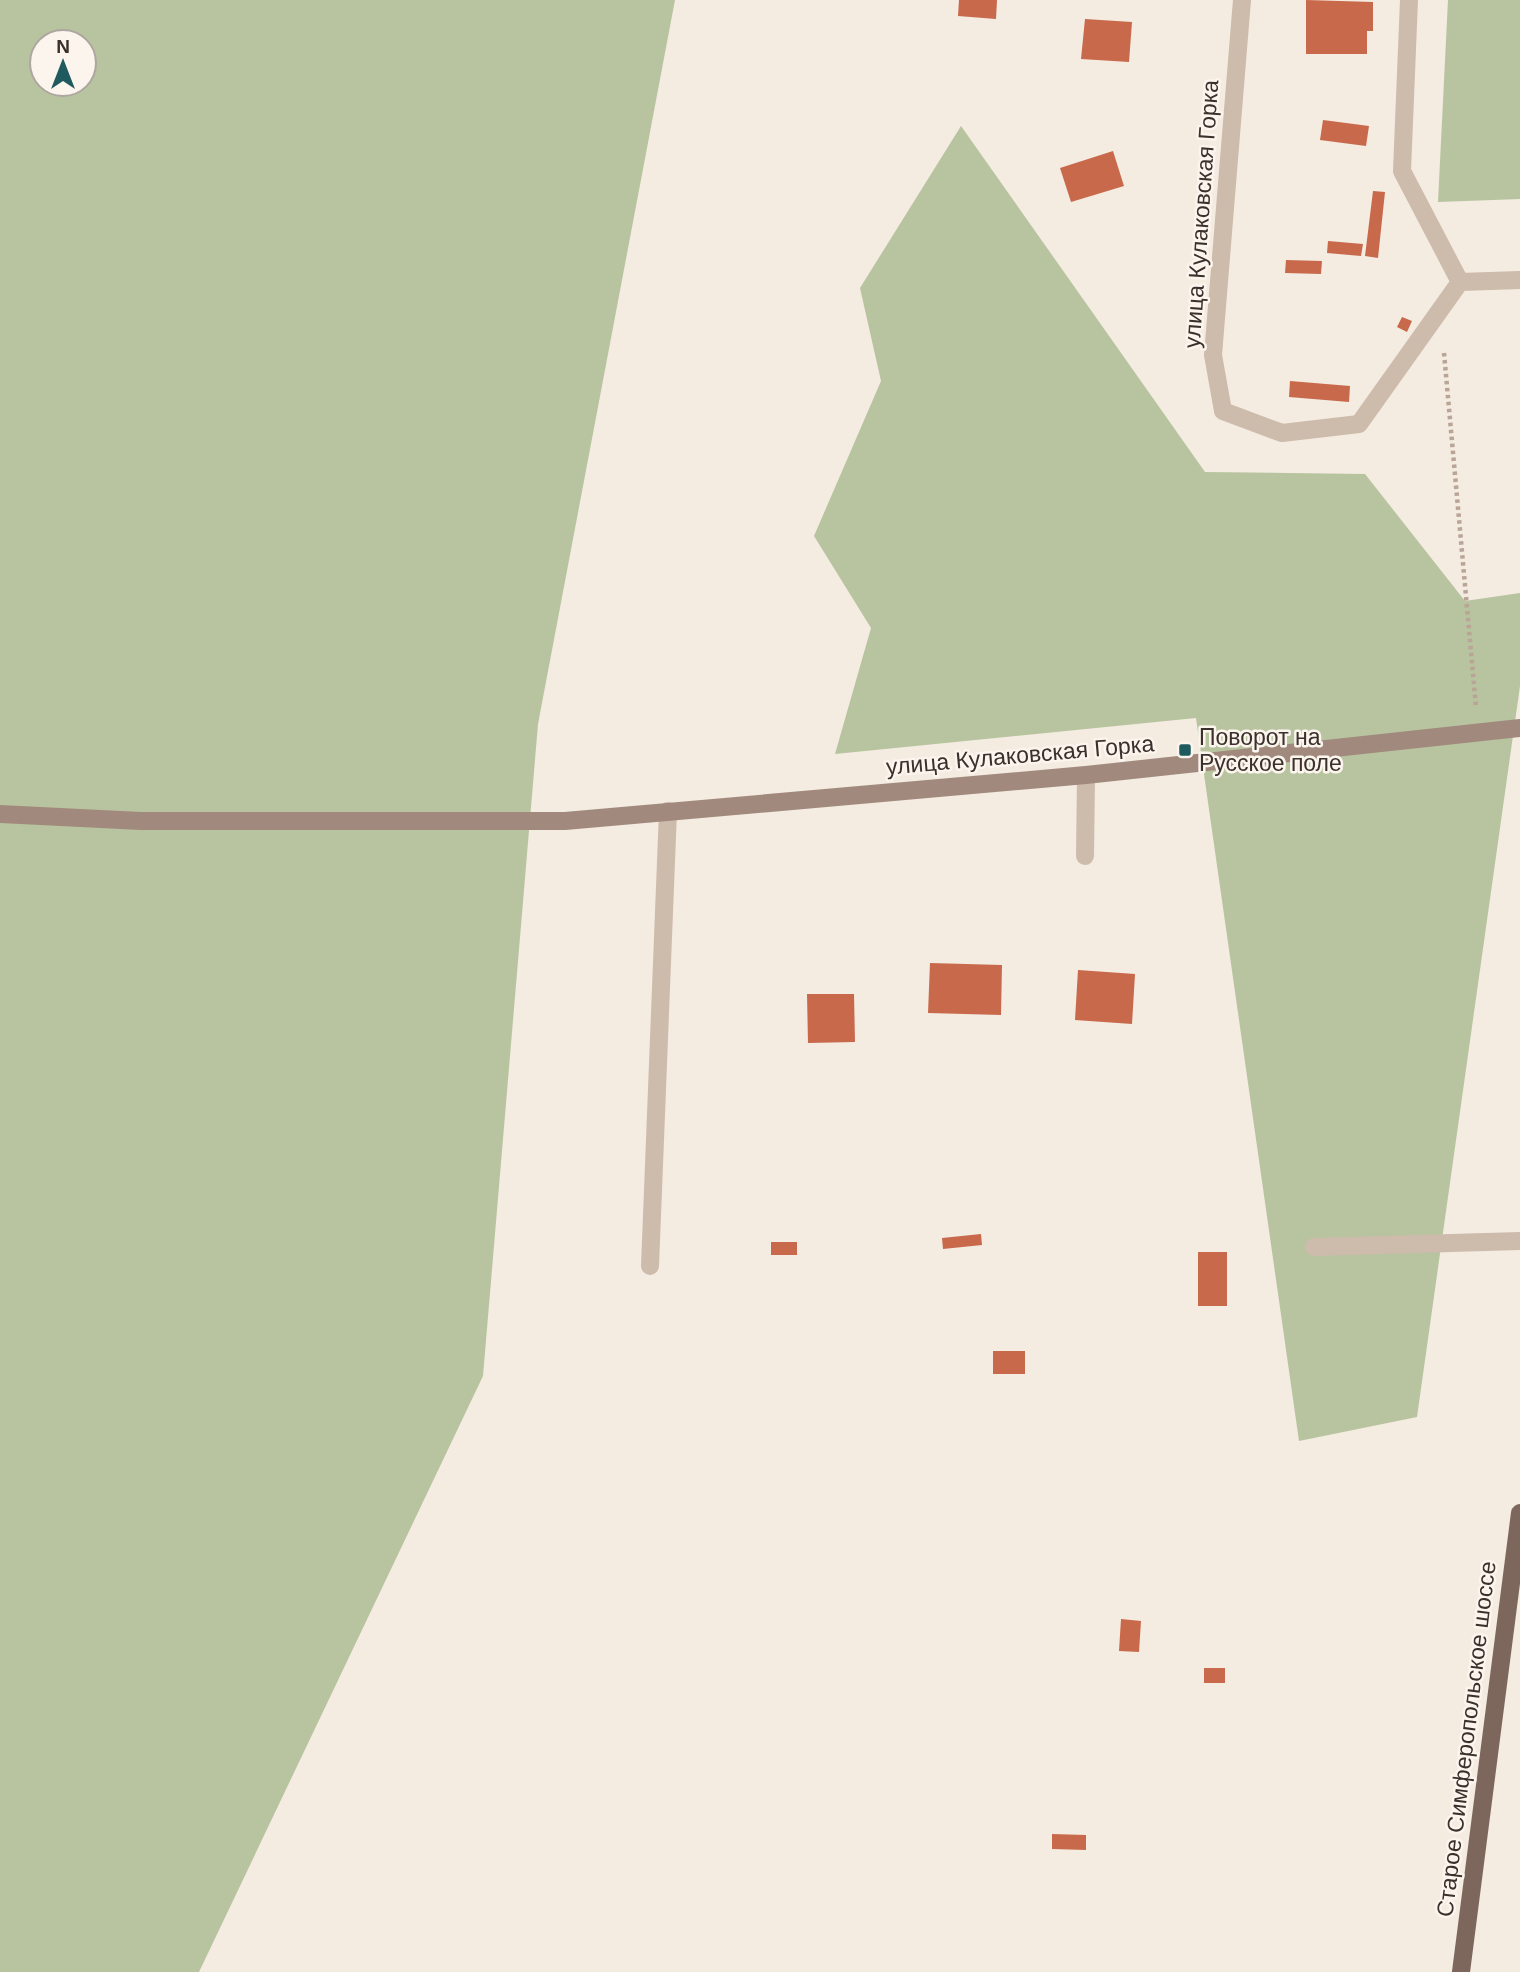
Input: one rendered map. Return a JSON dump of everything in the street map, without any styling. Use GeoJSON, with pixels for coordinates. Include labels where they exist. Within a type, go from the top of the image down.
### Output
{"type":"FeatureCollection","features":[{"type":"Feature","properties":{"kind":"main road","name":"Старое Симферопольское шоссе"},"geometry":{"type":"LineString","coordinates":[[1461,1972],[1520,1513]]}},
{"type":"Feature","properties":{"kind":"street","name":"улица Кулаковская Горка"},"geometry":{"type":"LineString","coordinates":[[1242,0],[1213,355],[1223,411],[1282,433],[1359,424],[1460,282]]}},
{"type":"Feature","properties":{"kind":"street"},"geometry":{"type":"LineString","coordinates":[[1409,0],[1402,170],[1460,282],[1520,280]]}},
{"type":"Feature","properties":{"kind":"street","name":"улица Кулаковская Горка"},"geometry":{"type":"LineString","coordinates":[[0,814],[141,821],[565,821],[1086,775],[1520,728]]}},
{"type":"Feature","properties":{"kind":"street"},"geometry":{"type":"LineString","coordinates":[[1085,856],[1086,775]]}},
{"type":"Feature","properties":{"kind":"street"},"geometry":{"type":"LineString","coordinates":[[650,1266],[668,811]]}},
{"type":"Feature","properties":{"kind":"street"},"geometry":{"type":"LineString","coordinates":[[1314,1247],[1520,1241]]}},
{"type":"Feature","properties":{"kind":"path"},"geometry":{"type":"LineString","coordinates":[[1440,310],[1475,694]]}},
{"type":"Feature","properties":{"kind":"green space"},"geometry":{"type":"Polygon","coordinates":[[[0,0],[675,0],[538,724],[483,1376],[199,1972],[0,1972],[0,0]]]}},
{"type":"Feature","properties":{"kind":"green space"},"geometry":{"type":"Polygon","coordinates":[[[1448,0],[1520,0],[1520,199],[1438,202],[1448,0]]]}},
{"type":"Feature","properties":{"kind":"green space"},"geometry":{"type":"Polygon","coordinates":[[[961,126],[1205,472],[1365,474],[1465,601],[1520,593],[1520,686],[1417,1417],[1299,1441],[1196,718],[835,754],[871,628],[814,536],[881,381],[860,288],[961,126]]]}},
{"type":"Feature","properties":{"kind":"building"},"geometry":{"type":"Polygon","coordinates":[[[959,0],[997,0],[996,19],[958,16],[959,0]]]}},
{"type":"Feature","properties":{"kind":"building"},"geometry":{"type":"Polygon","coordinates":[[[1306,0],[1373,2],[1373,31],[1367,31],[1367,54],[1306,54],[1306,0]]]}},
{"type":"Feature","properties":{"kind":"building"},"geometry":{"type":"Polygon","coordinates":[[[1085,19],[1132,22],[1129,62],[1081,59],[1085,19]]]}},
{"type":"Feature","properties":{"kind":"building"},"geometry":{"type":"Polygon","coordinates":[[[1323,120],[1369,126],[1366,146],[1320,140],[1323,120]]]}},
{"type":"Feature","properties":{"kind":"building"},"geometry":{"type":"Polygon","coordinates":[[[1113,151],[1124,186],[1071,202],[1060,168],[1113,151]]]}},
{"type":"Feature","properties":{"kind":"building"},"geometry":{"type":"Polygon","coordinates":[[[1373,191],[1385,192],[1378,258],[1365,256],[1373,191]]]}},
{"type":"Feature","properties":{"kind":"building"},"geometry":{"type":"Polygon","coordinates":[[[1328,241],[1363,244],[1361,256],[1327,253],[1328,241]]]}},
{"type":"Feature","properties":{"kind":"building"},"geometry":{"type":"Polygon","coordinates":[[[1286,260],[1322,261],[1321,274],[1285,273],[1286,260]]]}},
{"type":"Feature","properties":{"kind":"building"},"geometry":{"type":"Polygon","coordinates":[[[1402,317],[1412,321],[1407,332],[1397,327],[1402,317]]]}},
{"type":"Feature","properties":{"kind":"building"},"geometry":{"type":"Polygon","coordinates":[[[1290,381],[1350,386],[1349,402],[1289,397],[1290,381]]]}},
{"type":"Feature","properties":{"kind":"building"},"geometry":{"type":"Polygon","coordinates":[[[930,963],[1002,965],[1001,1015],[928,1013],[930,963]]]}},
{"type":"Feature","properties":{"kind":"building"},"geometry":{"type":"Polygon","coordinates":[[[1078,970],[1135,974],[1132,1024],[1075,1020],[1078,970]]]}},
{"type":"Feature","properties":{"kind":"building"},"geometry":{"type":"Polygon","coordinates":[[[807,994],[854,994],[855,1042],[808,1043],[807,994]]]}},
{"type":"Feature","properties":{"kind":"building"},"geometry":{"type":"Polygon","coordinates":[[[981,1234],[982,1245],[943,1249],[942,1238],[981,1234]]]}},
{"type":"Feature","properties":{"kind":"building"},"geometry":{"type":"Polygon","coordinates":[[[771,1242],[797,1242],[797,1255],[771,1255],[771,1242]]]}},
{"type":"Feature","properties":{"kind":"building"},"geometry":{"type":"Polygon","coordinates":[[[1198,1252],[1227,1252],[1227,1306],[1198,1306],[1198,1252]]]}},
{"type":"Feature","properties":{"kind":"building"},"geometry":{"type":"Polygon","coordinates":[[[993,1351],[1025,1351],[1025,1374],[993,1374],[993,1351]]]}},
{"type":"Feature","properties":{"kind":"building"},"geometry":{"type":"Polygon","coordinates":[[[1121,1619],[1141,1621],[1139,1652],[1119,1651],[1121,1619]]]}},
{"type":"Feature","properties":{"kind":"building"},"geometry":{"type":"Polygon","coordinates":[[[1204,1668],[1225,1668],[1225,1683],[1204,1683],[1204,1668]]]}},
{"type":"Feature","properties":{"kind":"building"},"geometry":{"type":"Polygon","coordinates":[[[1052,1834],[1086,1835],[1086,1850],[1052,1849],[1052,1834]]]}},
{"type":"Feature","properties":{"kind":"place","name":"Поворот на Русское поле"},"geometry":{"type":"Point","coordinates":[1185,750]}}]}
